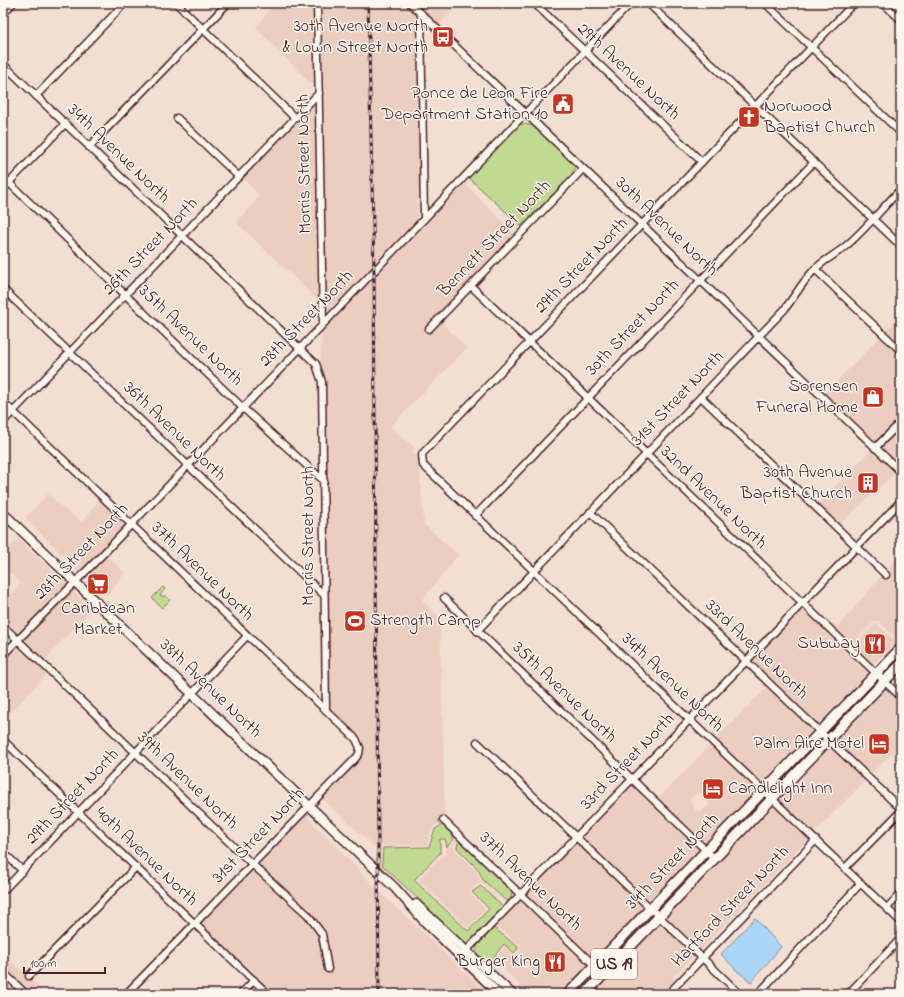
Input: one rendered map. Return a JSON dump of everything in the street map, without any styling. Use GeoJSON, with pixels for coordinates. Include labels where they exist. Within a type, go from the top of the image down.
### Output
{"type":"FeatureCollection","features":[{"type":"Feature","properties":{"kind":"highway","name":"34th Street North"},"geometry":{"type":"LineString","coordinates":[[568,994],[901,648]]}},
{"type":"Feature","properties":{"kind":"highway","name":"34th Street North"},"geometry":{"type":"LineString","coordinates":[[585,994],[901,664]]}},
{"type":"Feature","properties":{"kind":"highway"},"geometry":{"type":"LineString","coordinates":[[603,975],[605,963],[617,948],[617,943]]}},
{"type":"Feature","properties":{"kind":"main road","name":"38th Avenue North"},"geometry":{"type":"LineString","coordinates":[[3,513],[395,888],[426,923],[512,994]]}},
{"type":"Feature","properties":{"kind":"main road","name":"38th Avenue North"},"geometry":{"type":"LineString","coordinates":[[464,954],[499,994]]}},
{"type":"Feature","properties":{"kind":"street"},"geometry":{"type":"LineString","coordinates":[[3,14],[13,3]]}},
{"type":"Feature","properties":{"kind":"street"},"geometry":{"type":"LineString","coordinates":[[36,96],[125,3]]}},
{"type":"Feature","properties":{"kind":"street"},"geometry":{"type":"LineString","coordinates":[[176,3],[295,118]]}},
{"type":"Feature","properties":{"kind":"street"},"geometry":{"type":"LineString","coordinates":[[89,147],[228,3]]}},
{"type":"Feature","properties":{"kind":"street","name":"Morris Street North"},"geometry":{"type":"LineString","coordinates":[[317,3],[323,324]]}},
{"type":"Feature","properties":{"kind":"street","name":"29th Avenue North"},"geometry":{"type":"LineString","coordinates":[[534,3],[584,52],[702,162]]}},
{"type":"Feature","properties":{"kind":"street","name":"28th Street North"},"geometry":{"type":"LineString","coordinates":[[3,655],[132,524],[631,3]]}},
{"type":"Feature","properties":{"kind":"street"},"geometry":{"type":"LineString","coordinates":[[648,3],[901,246]]}},
{"type":"Feature","properties":{"kind":"street"},"geometry":{"type":"LineString","coordinates":[[765,3],[901,133]]}},
{"type":"Feature","properties":{"kind":"street","name":"29th Street North"},"geometry":{"type":"LineString","coordinates":[[423,465],[422,454],[530,343],[854,3]]}},
{"type":"Feature","properties":{"kind":"street"},"geometry":{"type":"LineString","coordinates":[[883,3],[901,20]]}},
{"type":"Feature","properties":{"kind":"street","name":"30th Avenue North"},"geometry":{"type":"LineString","coordinates":[[411,4],[901,472]]}},
{"type":"Feature","properties":{"kind":"street"},"geometry":{"type":"LineString","coordinates":[[420,13],[424,219]]}},
{"type":"Feature","properties":{"kind":"street","name":"34th Avenue North"},"geometry":{"type":"LineString","coordinates":[[3,64],[316,364]]}},
{"type":"Feature","properties":{"kind":"street","name":"26th Street North"},"geometry":{"type":"LineString","coordinates":[[3,422],[319,93]]}},
{"type":"Feature","properties":{"kind":"street"},"geometry":{"type":"LineString","coordinates":[[177,118],[239,177]]}},
{"type":"Feature","properties":{"kind":"street"},"geometry":{"type":"LineString","coordinates":[[3,189],[65,124]]}},
{"type":"Feature","properties":{"kind":"street","name":"30th Street North"},"geometry":{"type":"LineString","coordinates":[[475,516],[814,162]]}},
{"type":"Feature","properties":{"kind":"street","name":"Bennett Street North"},"geometry":{"type":"LineString","coordinates":[[429,329],[583,169]]}},
{"type":"Feature","properties":{"kind":"street","name":"35th Avenue North"},"geometry":{"type":"LineString","coordinates":[[3,177],[243,408],[324,481]]}},
{"type":"Feature","properties":{"kind":"street","name":"31st Street North"},"geometry":{"type":"LineString","coordinates":[[477,631],[784,310],[800,285],[815,269],[826,259],[837,254],[849,243],[901,189]]}},
{"type":"Feature","properties":{"kind":"street"},"geometry":{"type":"LineString","coordinates":[[815,269],[901,351]]}},
{"type":"Feature","properties":{"kind":"street","name":"32nd Avenue North"},"geometry":{"type":"LineString","coordinates":[[471,286],[901,697]]}},
{"type":"Feature","properties":{"kind":"street","name":"36th Avenue North"},"geometry":{"type":"LineString","coordinates":[[3,289],[324,595]]}},
{"type":"Feature","properties":{"kind":"street","name":"Morris Street North"},"geometry":{"type":"LineString","coordinates":[[316,364],[322,382],[326,710]]}},
{"type":"Feature","properties":{"kind":"street"},"geometry":{"type":"LineString","coordinates":[[701,397],[886,575]]}},
{"type":"Feature","properties":{"kind":"street","name":"37th Avenue North"},"geometry":{"type":"LineString","coordinates":[[3,402],[356,739],[360,748]]}},
{"type":"Feature","properties":{"kind":"street"},"geometry":{"type":"LineString","coordinates":[[876,448],[901,422]]}},
{"type":"Feature","properties":{"kind":"street","name":"34th Avenue North"},"geometry":{"type":"LineString","coordinates":[[423,465],[901,922]]}},
{"type":"Feature","properties":{"kind":"street","name":"33rd Street North"},"geometry":{"type":"LineString","coordinates":[[464,954],[901,501]]}},
{"type":"Feature","properties":{"kind":"street","name":"33rd Avenue North"},"geometry":{"type":"LineString","coordinates":[[590,512],[901,810]]}},
{"type":"Feature","properties":{"kind":"street","name":"35th Avenue North"},"geometry":{"type":"LineString","coordinates":[[444,598],[715,858]]}},
{"type":"Feature","properties":{"kind":"street","name":"39th Avenue North"},"geometry":{"type":"LineString","coordinates":[[3,626],[252,865],[308,915],[322,934],[328,969]]}},
{"type":"Feature","properties":{"kind":"street","name":"29th Street North"},"geometry":{"type":"LineString","coordinates":[[3,891],[247,636]]}},
{"type":"Feature","properties":{"kind":"street","name":"40th Avenue North"},"geometry":{"type":"LineString","coordinates":[[3,740],[268,994]]}},
{"type":"Feature","properties":{"kind":"street"},"geometry":{"type":"LineString","coordinates":[[477,742],[740,994]]}},
{"type":"Feature","properties":{"kind":"street","name":"31st Street North"},"geometry":{"type":"LineString","coordinates":[[126,994],[355,759],[359,754],[360,748]]}},
{"type":"Feature","properties":{"kind":"street"},"geometry":{"type":"LineString","coordinates":[[845,868],[901,810]]}},
{"type":"Feature","properties":{"kind":"street","name":"37th Avenue North"},"geometry":{"type":"LineString","coordinates":[[443,820],[595,966]]}},
{"type":"Feature","properties":{"kind":"street","name":"Hartford Street North"},"geometry":{"type":"LineString","coordinates":[[668,994],[816,840]]}},
{"type":"Feature","properties":{"kind":"street"},"geometry":{"type":"LineString","coordinates":[[3,852],[22,871]]}},
{"type":"Feature","properties":{"kind":"street"},"geometry":{"type":"LineString","coordinates":[[29,976],[136,867]]}},
{"type":"Feature","properties":{"kind":"street"},"geometry":{"type":"LineString","coordinates":[[758,994],[861,883]]}},
{"type":"Feature","properties":{"kind":"street"},"geometry":{"type":"LineString","coordinates":[[887,908],[901,893]]}},
{"type":"Feature","properties":{"kind":"street"},"geometry":{"type":"LineString","coordinates":[[848,994],[901,938]]}},
{"type":"Feature","properties":{"kind":"street"},"geometry":{"type":"LineString","coordinates":[[5,974],[26,994]]}},
{"type":"Feature","properties":{"kind":"street"},"geometry":{"type":"LineString","coordinates":[[241,994],[254,980]]}},
{"type":"Feature","properties":{"kind":"shaded area"},"geometry":{"type":"Polygon","coordinates":[[[274,3],[314,3],[316,89],[256,28],[274,3]]]}},
{"type":"Feature","properties":{"kind":"shaded area"},"geometry":{"type":"Polygon","coordinates":[[[320,3],[405,3],[417,15],[420,167],[417,222],[326,317],[323,92],[320,3]]]}},
{"type":"Feature","properties":{"kind":"shaded area"},"geometry":{"type":"Polygon","coordinates":[[[461,3],[438,26],[416,4],[461,3]]]}},
{"type":"Feature","properties":{"kind":"shaded area"},"geometry":{"type":"Polygon","coordinates":[[[316,100],[320,302],[236,222],[260,196],[242,177],[316,100]]]}},
{"type":"Feature","properties":{"kind":"shaded area"},"geometry":{"type":"Polygon","coordinates":[[[463,182],[514,233],[425,329],[429,333],[441,322],[467,348],[390,427],[415,448],[411,453],[419,459],[424,524],[458,555],[422,600],[440,618],[445,818],[442,816],[439,820],[441,822],[433,827],[427,845],[383,846],[380,852],[321,797],[363,749],[358,737],[329,708],[327,594],[328,481],[325,381],[320,365],[322,329],[463,182]]]}},
{"type":"Feature","properties":{"kind":"shaded area"},"geometry":{"type":"Polygon","coordinates":[[[901,316],[901,346],[885,332],[901,316]]]}},
{"type":"Feature","properties":{"kind":"shaded area"},"geometry":{"type":"Polygon","coordinates":[[[881,336],[901,355],[901,418],[876,444],[824,394],[881,336]]]}},
{"type":"Feature","properties":{"kind":"shaded area"},"geometry":{"type":"Polygon","coordinates":[[[901,426],[901,468],[880,448],[901,426]]]}},
{"type":"Feature","properties":{"kind":"shaded area"},"geometry":{"type":"Polygon","coordinates":[[[872,449],[896,472],[839,525],[818,504],[872,449]]]}},
{"type":"Feature","properties":{"kind":"shaded area"},"geometry":{"type":"Polygon","coordinates":[[[48,494],[64,509],[82,522],[100,499],[127,524],[80,572],[25,518],[48,494]]]}},
{"type":"Feature","properties":{"kind":"shaded area"},"geometry":{"type":"Polygon","coordinates":[[[18,539],[67,585],[18,636],[3,622],[3,603],[21,583],[3,567],[3,554],[18,539]]]}},
{"type":"Feature","properties":{"kind":"shaded area"},"geometry":{"type":"Polygon","coordinates":[[[901,553],[901,638],[899,641],[878,621],[875,621],[851,645],[807,603],[837,628],[883,574],[887,577],[891,573],[887,570],[901,553]]]}},
{"type":"Feature","properties":{"kind":"shaded area"},"geometry":{"type":"Polygon","coordinates":[[[106,555],[125,573],[106,596],[85,575],[106,555]]]}},
{"type":"Feature","properties":{"kind":"shaded area"},"geometry":{"type":"Polygon","coordinates":[[[71,589],[91,609],[44,661],[22,640],[71,589]]]}},
{"type":"Feature","properties":{"kind":"shaded area"},"geometry":{"type":"Polygon","coordinates":[[[802,608],[870,671],[818,725],[750,661],[802,608]]]}},
{"type":"Feature","properties":{"kind":"shaded area","name":"Subway"},"geometry":{"type":"Polygon","coordinates":[[[876,623],[897,642],[873,664],[852,647],[876,623]]]}},
{"type":"Feature","properties":{"kind":"shaded area"},"geometry":{"type":"Polygon","coordinates":[[[17,644],[48,673],[3,721],[3,659],[17,644]]]}},
{"type":"Feature","properties":{"kind":"shaded area"},"geometry":{"type":"Polygon","coordinates":[[[901,668],[901,693],[889,681],[901,668]]]}},
{"type":"Feature","properties":{"kind":"shaded area"},"geometry":{"type":"Polygon","coordinates":[[[768,686],[813,730],[762,784],[715,740],[768,686]]]}},
{"type":"Feature","properties":{"kind":"shaded area"},"geometry":{"type":"Polygon","coordinates":[[[885,686],[901,701],[901,745],[870,775],[833,740],[885,686]]]}},
{"type":"Feature","properties":{"kind":"shaded area"},"geometry":{"type":"Polygon","coordinates":[[[711,744],[757,788],[704,844],[658,799],[711,744]],[[700,792],[691,797],[690,800],[696,811],[699,812],[709,804],[703,793],[700,792]]]}},
{"type":"Feature","properties":{"kind":"shaded area"},"geometry":{"type":"Polygon","coordinates":[[[828,744],[866,780],[813,834],[777,798],[828,744]]]}},
{"type":"Feature","properties":{"kind":"shaded area"},"geometry":{"type":"Polygon","coordinates":[[[632,783],[700,848],[648,902],[580,837],[632,783]]]}},
{"type":"Feature","properties":{"kind":"shaded area"},"geometry":{"type":"Polygon","coordinates":[[[773,803],[809,838],[699,951],[665,918],[773,803]]]}},
{"type":"Feature","properties":{"kind":"shaded area"},"geometry":{"type":"Polygon","coordinates":[[[304,814],[384,896],[488,994],[273,994],[198,923],[252,869],[305,917],[320,935],[325,973],[331,971],[325,932],[310,913],[257,864],[304,814]]]}},
{"type":"Feature","properties":{"kind":"shaded area"},"geometry":{"type":"Polygon","coordinates":[[[457,836],[461,840],[454,844],[455,850],[476,871],[482,882],[504,903],[509,903],[504,908],[504,904],[483,884],[476,885],[470,890],[470,894],[486,909],[468,928],[418,880],[442,855],[446,855],[446,849],[452,845],[457,836]]]}},
{"type":"Feature","properties":{"kind":"shaded area"},"geometry":{"type":"Polygon","coordinates":[[[576,842],[644,907],[593,960],[526,894],[576,842]]]}},
{"type":"Feature","properties":{"kind":"shaded area"},"geometry":{"type":"Polygon","coordinates":[[[521,898],[589,964],[560,994],[530,994],[494,960],[505,947],[512,955],[516,955],[520,951],[520,945],[495,925],[521,898]]]}},
{"type":"Feature","properties":{"kind":"shaded area"},"geometry":{"type":"Polygon","coordinates":[[[660,922],[694,955],[673,977],[676,982],[664,994],[592,994],[660,922]]]}},
{"type":"Feature","properties":{"kind":"shaded area"},"geometry":{"type":"Polygon","coordinates":[[[3,953],[26,975],[25,977],[28,980],[30,979],[46,994],[31,994],[5,970],[3,972],[3,953]]]}},
{"type":"Feature","properties":{"kind":"shaded area"},"geometry":{"type":"Polygon","coordinates":[[[3,977],[22,994],[3,994],[3,977]]]}},
{"type":"Feature","properties":{"kind":"green space"},"geometry":{"type":"Polygon","coordinates":[[[520,124],[531,125],[573,163],[575,168],[570,177],[521,226],[468,177],[520,124]]]}},
{"type":"Feature","properties":{"kind":"green space"},"geometry":{"type":"Polygon","coordinates":[[[163,587],[165,589],[160,595],[163,597],[165,595],[170,600],[162,608],[152,598],[163,587]]]}},
{"type":"Feature","properties":{"kind":"green space"},"geometry":{"type":"Polygon","coordinates":[[[442,825],[451,833],[454,839],[447,847],[445,839],[440,839],[440,853],[414,880],[468,931],[489,909],[472,892],[481,886],[502,906],[502,909],[469,942],[464,942],[382,865],[383,848],[429,847],[435,829],[442,825]]]}},
{"type":"Feature","properties":{"kind":"green space"},"geometry":{"type":"Polygon","coordinates":[[[458,843],[463,843],[507,886],[512,892],[511,899],[506,901],[483,880],[478,869],[457,848],[458,843]]]}},
{"type":"Feature","properties":{"kind":"green space"},"geometry":{"type":"Polygon","coordinates":[[[494,928],[518,947],[518,949],[514,953],[504,944],[488,964],[476,952],[477,946],[494,928]]]}},
{"type":"Feature","properties":{"kind":"water"},"geometry":{"type":"Polygon","coordinates":[[[755,918],[781,947],[751,982],[736,970],[721,954],[755,918]]]}},
{"type":"Feature","properties":{"kind":"railway"},"geometry":{"type":"LineString","coordinates":[[368,3],[374,271],[379,994]]}},
{"type":"Feature","properties":{"kind":"place","name":"30th Avenue North & Lown Street North"},"geometry":{"type":"Point","coordinates":[443,37]}},
{"type":"Feature","properties":{"kind":"place","name":"Ponce de Leon Fire Department Station 10"},"geometry":{"type":"Point","coordinates":[563,104]}},
{"type":"Feature","properties":{"kind":"place","name":"Norwood Baptist Church"},"geometry":{"type":"Point","coordinates":[749,117]}},
{"type":"Feature","properties":{"kind":"place","name":"Sorensen Funeral Home"},"geometry":{"type":"Point","coordinates":[873,397]}},
{"type":"Feature","properties":{"kind":"place","name":"30th Avenue Baptist Church"},"geometry":{"type":"Point","coordinates":[868,483]}},
{"type":"Feature","properties":{"kind":"place","name":"Caribbean Market"},"geometry":{"type":"Point","coordinates":[98,584]}},
{"type":"Feature","properties":{"kind":"place","name":"Strength Camp"},"geometry":{"type":"Point","coordinates":[355,621]}},
{"type":"Feature","properties":{"kind":"place","name":"Subway"},"geometry":{"type":"Point","coordinates":[875,644]}},
{"type":"Feature","properties":{"kind":"place","name":"Palm Aire Motel"},"geometry":{"type":"Point","coordinates":[879,744]}},
{"type":"Feature","properties":{"kind":"place","name":"Candlelight Inn"},"geometry":{"type":"Point","coordinates":[713,789]}},
{"type":"Feature","properties":{"kind":"place","name":"Burger King"},"geometry":{"type":"Point","coordinates":[555,962]}}]}
